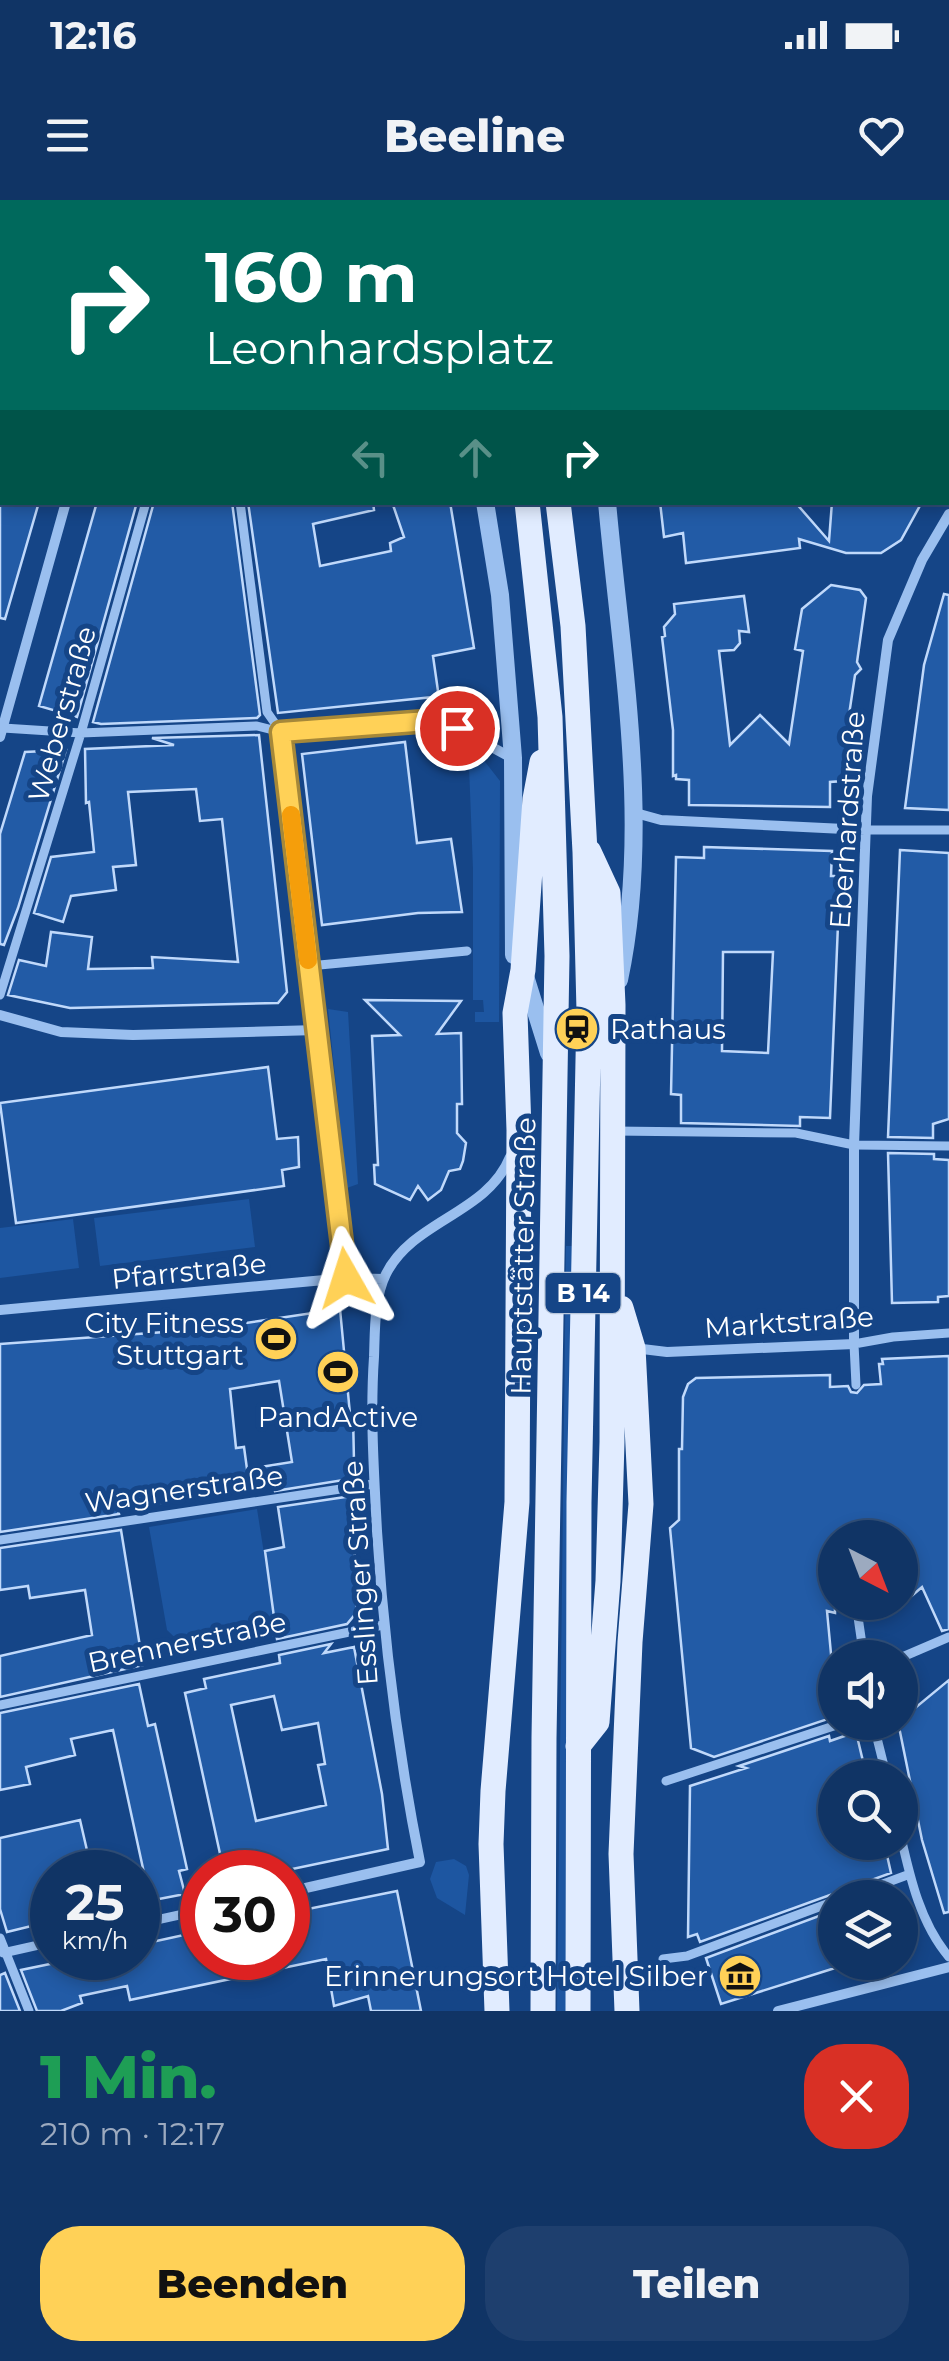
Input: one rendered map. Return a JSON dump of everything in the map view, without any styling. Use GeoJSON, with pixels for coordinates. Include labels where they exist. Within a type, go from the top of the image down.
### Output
{"type":"FeatureCollection","features":[{"type":"Feature","properties":{"kind":"main road","name":"Hauptstätter Straße"},"geometry":{"type":"LineString","coordinates":[[527,505],[550,717],[556,832],[543,2011]]}},
{"type":"Feature","properties":{"kind":"main road","name":"B 14"},"geometry":{"type":"LineString","coordinates":[[558,505],[572,626],[589,1011],[579,1484],[578,2011]]}},
{"type":"Feature","properties":{"kind":"main road","name":"B 14"},"geometry":{"type":"LineString","coordinates":[[497,2011],[493,1791],[517,1502],[516,1013],[536,799],[550,717]]}},
{"type":"Feature","properties":{"kind":"main road","name":"B 14"},"geometry":{"type":"LineString","coordinates":[[578,1746],[597,1722],[608,1580],[614,1131],[608,894],[584,841]]}},
{"type":"Feature","properties":{"kind":"main road","name":"B 14"},"geometry":{"type":"LineString","coordinates":[[613,1279],[632,1348],[641,1504],[630,1642],[622,1854],[627,2011]]}},
{"type":"Feature","properties":{"kind":"main road","name":"B 14"},"geometry":{"type":"LineString","coordinates":[[517,1502],[546,1613]]}},
{"type":"Feature","properties":{"kind":"street"},"geometry":{"type":"LineString","coordinates":[[65,505],[2,732],[257,726],[281,732],[428,721],[457,728],[512,758]]}},
{"type":"Feature","properties":{"kind":"street","name":"Weberstraße"},"geometry":{"type":"LineString","coordinates":[[0,995],[81,733],[145,505]]}},
{"type":"Feature","properties":{"kind":"street"},"geometry":{"type":"LineString","coordinates":[[240,505],[267,712],[281,732],[346,1278]]}},
{"type":"Feature","properties":{"kind":"street"},"geometry":{"type":"LineString","coordinates":[[485,505],[500,594],[512,758],[516,1013]]}},
{"type":"Feature","properties":{"kind":"street"},"geometry":{"type":"LineString","coordinates":[[607,505],[624,676],[631,811],[630,925],[613,1005]]}},
{"type":"Feature","properties":{"kind":"street","name":"Eberhardstraße"},"geometry":{"type":"LineString","coordinates":[[854,1344],[854,1145],[865,830],[875,728],[888,640],[922,560],[947,520]]}},
{"type":"Feature","properties":{"kind":"street"},"geometry":{"type":"LineString","coordinates":[[631,811],[661,820],[949,830]]}},
{"type":"Feature","properties":{"kind":"street"},"geometry":{"type":"LineString","coordinates":[[513,934],[556,1074]]}},
{"type":"Feature","properties":{"kind":"street"},"geometry":{"type":"LineString","coordinates":[[309,966],[467,951]]}},
{"type":"Feature","properties":{"kind":"street"},"geometry":{"type":"LineString","coordinates":[[0,1015],[61,1032],[317,1030]]}},
{"type":"Feature","properties":{"kind":"street"},"geometry":{"type":"LineString","coordinates":[[614,1131],[796,1133],[854,1145],[949,1146]]}},
{"type":"Feature","properties":{"kind":"street"},"geometry":{"type":"LineString","coordinates":[[383,1279],[408,1244],[470,1204],[496,1180],[518,1136]]}},
{"type":"Feature","properties":{"kind":"street","name":"Pfarrstraße"},"geometry":{"type":"LineString","coordinates":[[0,1310],[346,1278],[383,1279]]}},
{"type":"Feature","properties":{"kind":"street","name":"Esslinger Straße"},"geometry":{"type":"LineString","coordinates":[[310,1887],[420,1862],[394,1726],[374,1484],[371,1408],[375,1332],[383,1279]]}},
{"type":"Feature","properties":{"kind":"street","name":"Marktstraße"},"geometry":{"type":"LineString","coordinates":[[632,1348],[667,1352],[854,1344],[894,1336],[949,1333]]}},
{"type":"Feature","properties":{"kind":"street"},"geometry":{"type":"LineString","coordinates":[[854,1344],[856,1385]]}},
{"type":"Feature","properties":{"kind":"street","name":"Wagnerstraße"},"geometry":{"type":"LineString","coordinates":[[0,1540],[374,1484]]}},
{"type":"Feature","properties":{"kind":"street","name":"Brennerstraße"},"geometry":{"type":"LineString","coordinates":[[0,1705],[383,1625]]}},
{"type":"Feature","properties":{"kind":"street"},"geometry":{"type":"LineString","coordinates":[[918,1650],[949,1637]]}},
{"type":"Feature","properties":{"kind":"street"},"geometry":{"type":"LineString","coordinates":[[666,1781],[818,1731]]}},
{"type":"Feature","properties":{"kind":"street"},"geometry":{"type":"LineString","coordinates":[[907,1860],[932,1937],[949,1957]]}},
{"type":"Feature","properties":{"kind":"street"},"geometry":{"type":"LineString","coordinates":[[894,1880],[910,1874]]}},
{"type":"Feature","properties":{"kind":"street"},"geometry":{"type":"LineString","coordinates":[[663,1958],[687,1956],[818,1907]]}},
{"type":"Feature","properties":{"kind":"street"},"geometry":{"type":"LineString","coordinates":[[0,1938],[29,2011]]}},
{"type":"Feature","properties":{"kind":"street"},"geometry":{"type":"LineString","coordinates":[[3,1953],[30,1947]]}},
{"type":"Feature","properties":{"kind":"street"},"geometry":{"type":"LineString","coordinates":[[778,2011],[949,1967]]}},
{"type":"Feature","properties":{"kind":"shaded area"},"geometry":{"type":"Polygon","coordinates":[[[468,740],[500,781],[499,1022],[475,1022],[475,1012],[484,1012],[483,1000],[473,1000],[468,740]]]}},
{"type":"Feature","properties":{"kind":"shaded area"},"geometry":{"type":"Polygon","coordinates":[[[328,1009],[348,1012],[358,1184],[347,1188],[328,1009]]]}},
{"type":"Feature","properties":{"kind":"shaded area"},"geometry":{"type":"Polygon","coordinates":[[[249,1199],[255,1247],[100,1266],[94,1218],[249,1199]]]}},
{"type":"Feature","properties":{"kind":"shaded area"},"geometry":{"type":"Polygon","coordinates":[[[73,1219],[79,1268],[0,1278],[0,1228],[73,1219]]]}},
{"type":"Feature","properties":{"kind":"shaded area"},"geometry":{"type":"Polygon","coordinates":[[[566,1246],[574,1246],[568,2011],[557,2011],[566,1246]]]}},
{"type":"Feature","properties":{"kind":"shaded area"},"geometry":{"type":"Polygon","coordinates":[[[257,1509],[277,1636],[191,1653],[167,1630],[149,1527],[257,1509]]]}},
{"type":"Feature","properties":{"kind":"shaded area"},"geometry":{"type":"Polygon","coordinates":[[[454,1859],[466,1866],[469,1875],[465,1915],[437,1898],[430,1879],[436,1862],[454,1859]]]}},
{"type":"Feature","properties":{"kind":"building"},"geometry":{"type":"Polygon","coordinates":[[[0,505],[38,505],[5,619],[0,618],[0,505]]]}},
{"type":"Feature","properties":{"kind":"building"},"geometry":{"type":"Polygon","coordinates":[[[96,505],[136,505],[77,717],[39,706],[96,505]]]}},
{"type":"Feature","properties":{"kind":"building"},"geometry":{"type":"Polygon","coordinates":[[[153,505],[232,505],[260,715],[93,722],[153,505]]]}},
{"type":"Feature","properties":{"kind":"building"},"geometry":{"type":"Polygon","coordinates":[[[248,505],[373,505],[374,510],[313,524],[320,566],[391,551],[390,543],[404,537],[393,505],[450,505],[474,648],[433,656],[438,691],[433,697],[278,713],[248,505]]]}},
{"type":"Feature","properties":{"kind":"building"},"geometry":{"type":"Polygon","coordinates":[[[660,505],[798,505],[829,541],[832,505],[920,505],[901,540],[881,553],[846,553],[799,539],[800,548],[686,563],[683,533],[664,537],[660,505]]]}},
{"type":"Feature","properties":{"kind":"building"},"geometry":{"type":"Polygon","coordinates":[[[831,585],[860,590],[866,598],[857,662],[861,669],[855,675],[847,728],[846,777],[830,782],[830,807],[689,805],[689,780],[673,776],[673,730],[662,637],[664,627],[675,614],[674,604],[744,596],[749,632],[739,631],[740,643],[734,650],[719,651],[730,745],[760,715],[789,744],[803,651],[795,649],[802,609],[831,585]]]}},
{"type":"Feature","properties":{"kind":"building"},"geometry":{"type":"Polygon","coordinates":[[[944,594],[949,595],[949,810],[905,808],[924,665],[944,594]]]}},
{"type":"Feature","properties":{"kind":"building"},"geometry":{"type":"Polygon","coordinates":[[[259,735],[287,992],[278,1003],[70,1008],[8,995],[19,960],[46,966],[51,932],[92,937],[88,969],[153,968],[152,957],[238,962],[222,819],[200,821],[196,789],[128,792],[136,865],[113,867],[116,890],[71,896],[63,922],[34,913],[51,857],[94,852],[89,802],[86,803],[85,749],[174,745],[152,738],[259,735]]]}},
{"type":"Feature","properties":{"kind":"building"},"geometry":{"type":"Polygon","coordinates":[[[405,742],[417,843],[451,839],[462,912],[418,913],[322,925],[302,754],[405,742]]]}},
{"type":"Feature","properties":{"kind":"building"},"geometry":{"type":"Polygon","coordinates":[[[66,750],[18,908],[4,945],[0,944],[0,834],[25,752],[66,750]]]}},
{"type":"Feature","properties":{"kind":"building"},"geometry":{"type":"Polygon","coordinates":[[[704,847],[832,851],[831,876],[840,876],[830,1118],[800,1117],[800,1126],[681,1123],[681,1095],[671,1094],[676,857],[704,858],[704,847]],[[723,952],[722,1051],[768,1053],[773,952],[723,952]]]}},
{"type":"Feature","properties":{"kind":"building"},"geometry":{"type":"Polygon","coordinates":[[[900,850],[949,853],[949,1119],[933,1124],[933,1138],[888,1137],[900,850]]]}},
{"type":"Feature","properties":{"kind":"building"},"geometry":{"type":"Polygon","coordinates":[[[365,1000],[461,1001],[437,1034],[461,1033],[462,1104],[457,1104],[457,1133],[466,1143],[460,1169],[449,1171],[441,1190],[428,1200],[418,1186],[410,1200],[375,1184],[374,1165],[378,1165],[372,1036],[400,1035],[365,1000]]]}},
{"type":"Feature","properties":{"kind":"building"},"geometry":{"type":"Polygon","coordinates":[[[268,1067],[277,1139],[298,1137],[299,1167],[282,1170],[284,1186],[16,1223],[0,1103],[268,1067]]]}},
{"type":"Feature","properties":{"kind":"building"},"geometry":{"type":"Polygon","coordinates":[[[888,1153],[934,1154],[934,1159],[949,1160],[949,1296],[938,1297],[938,1302],[892,1303],[888,1153]]]}},
{"type":"Feature","properties":{"kind":"building"},"geometry":{"type":"Polygon","coordinates":[[[340,1309],[353,1414],[354,1462],[350,1479],[275,1491],[274,1486],[203,1496],[118,1510],[119,1514],[0,1532],[0,1344],[206,1329],[340,1309]],[[279,1381],[230,1389],[236,1448],[244,1447],[247,1469],[292,1462],[279,1381]]]}},
{"type":"Feature","properties":{"kind":"building"},"geometry":{"type":"Polygon","coordinates":[[[949,1356],[949,1629],[942,1631],[922,1587],[918,1590],[918,1520],[818,1520],[818,1620],[828,1620],[830,1640],[818,1640],[818,1722],[714,1757],[691,1748],[670,1528],[679,1520],[679,1449],[683,1397],[688,1384],[696,1378],[830,1375],[830,1387],[848,1386],[857,1393],[864,1385],[881,1384],[882,1359],[949,1356]]]}},
{"type":"Feature","properties":{"kind":"building"},"geometry":{"type":"Polygon","coordinates":[[[352,1496],[357,1612],[347,1624],[277,1639],[265,1551],[284,1547],[278,1507],[352,1496]]]}},
{"type":"Feature","properties":{"kind":"building"},"geometry":{"type":"Polygon","coordinates":[[[121,1530],[143,1665],[0,1697],[0,1656],[92,1635],[85,1590],[30,1598],[28,1586],[0,1590],[0,1548],[121,1530]]]}},
{"type":"Feature","properties":{"kind":"building"},"geometry":{"type":"Polygon","coordinates":[[[331,1644],[324,1653],[354,1647],[382,1794],[388,1849],[310,1865],[310,1850],[219,1850],[185,1693],[206,1688],[204,1679],[280,1663],[279,1655],[331,1644]],[[274,1696],[231,1705],[256,1821],[326,1805],[318,1765],[325,1764],[318,1723],[282,1730],[274,1696]]]}},
{"type":"Feature","properties":{"kind":"building"},"geometry":{"type":"Polygon","coordinates":[[[949,1680],[949,1912],[944,1913],[918,1820],[918,1760],[906,1760],[902,1740],[918,1740],[918,1706],[949,1680]]]}},
{"type":"Feature","properties":{"kind":"building"},"geometry":{"type":"Polygon","coordinates":[[[139,1684],[148,1726],[155,1724],[183,1850],[180,1895],[160,1899],[160,1850],[139,1850],[113,1730],[71,1739],[75,1755],[26,1767],[30,1784],[0,1790],[0,1713],[139,1684]]]}},
{"type":"Feature","properties":{"kind":"building"},"geometry":{"type":"Polygon","coordinates":[[[818,1740],[858,1740],[863,1760],[818,1760],[818,1860],[888,1860],[891,1873],[872,1880],[818,1880],[818,1899],[700,1942],[697,1934],[688,1937],[690,1786],[818,1740]]]}},
{"type":"Feature","properties":{"kind":"building"},"geometry":{"type":"Polygon","coordinates":[[[80,1820],[87,1850],[30,1850],[30,1926],[7,1932],[0,1909],[0,1838],[80,1820]]]}},
{"type":"Feature","properties":{"kind":"building"},"geometry":{"type":"Polygon","coordinates":[[[397,1891],[421,2011],[371,2011],[368,1996],[334,2006],[326,1959],[310,1962],[310,1909],[397,1891]]]}},
{"type":"Feature","properties":{"kind":"building"},"geometry":{"type":"Polygon","coordinates":[[[818,1916],[818,1973],[721,2004],[706,1958],[818,1916]]]}},
{"type":"Feature","properties":{"kind":"building"},"geometry":{"type":"Polygon","coordinates":[[[180,1936],[180,1980],[226,1980],[130,2000],[127,1986],[80,1996],[82,2003],[61,2011],[37,2011],[21,1970],[30,1968],[30,1980],[160,1980],[160,1940],[180,1936]]]}},
{"type":"Feature","properties":{"kind":"building"},"geometry":{"type":"Polygon","coordinates":[[[5,1973],[20,2011],[0,2011],[0,1975],[5,1973]]]}},
{"type":"Feature","properties":{"kind":"slow traffic"},"geometry":{"type":"LineString","coordinates":[[291,815],[308,960]]}},
{"type":"Feature","properties":{"kind":"place","name":"Rathaus"},"geometry":{"type":"Point","coordinates":[577,1029]}},
{"type":"Feature","properties":{"kind":"place","name":"City Fitness Stuttgart"},"geometry":{"type":"Point","coordinates":[276,1339]}},
{"type":"Feature","properties":{"kind":"place","name":"PandActive"},"geometry":{"type":"Point","coordinates":[338,1372]}},
{"type":"Feature","properties":{"kind":"place","name":"Erinnerungsort Hotel Silber"},"geometry":{"type":"Point","coordinates":[740,1976]}},
{"type":"Feature","properties":{"kind":"route"},"geometry":{"type":"LineString","coordinates":[[346,1278],[281,732],[428,721],[457,728]]}}]}
